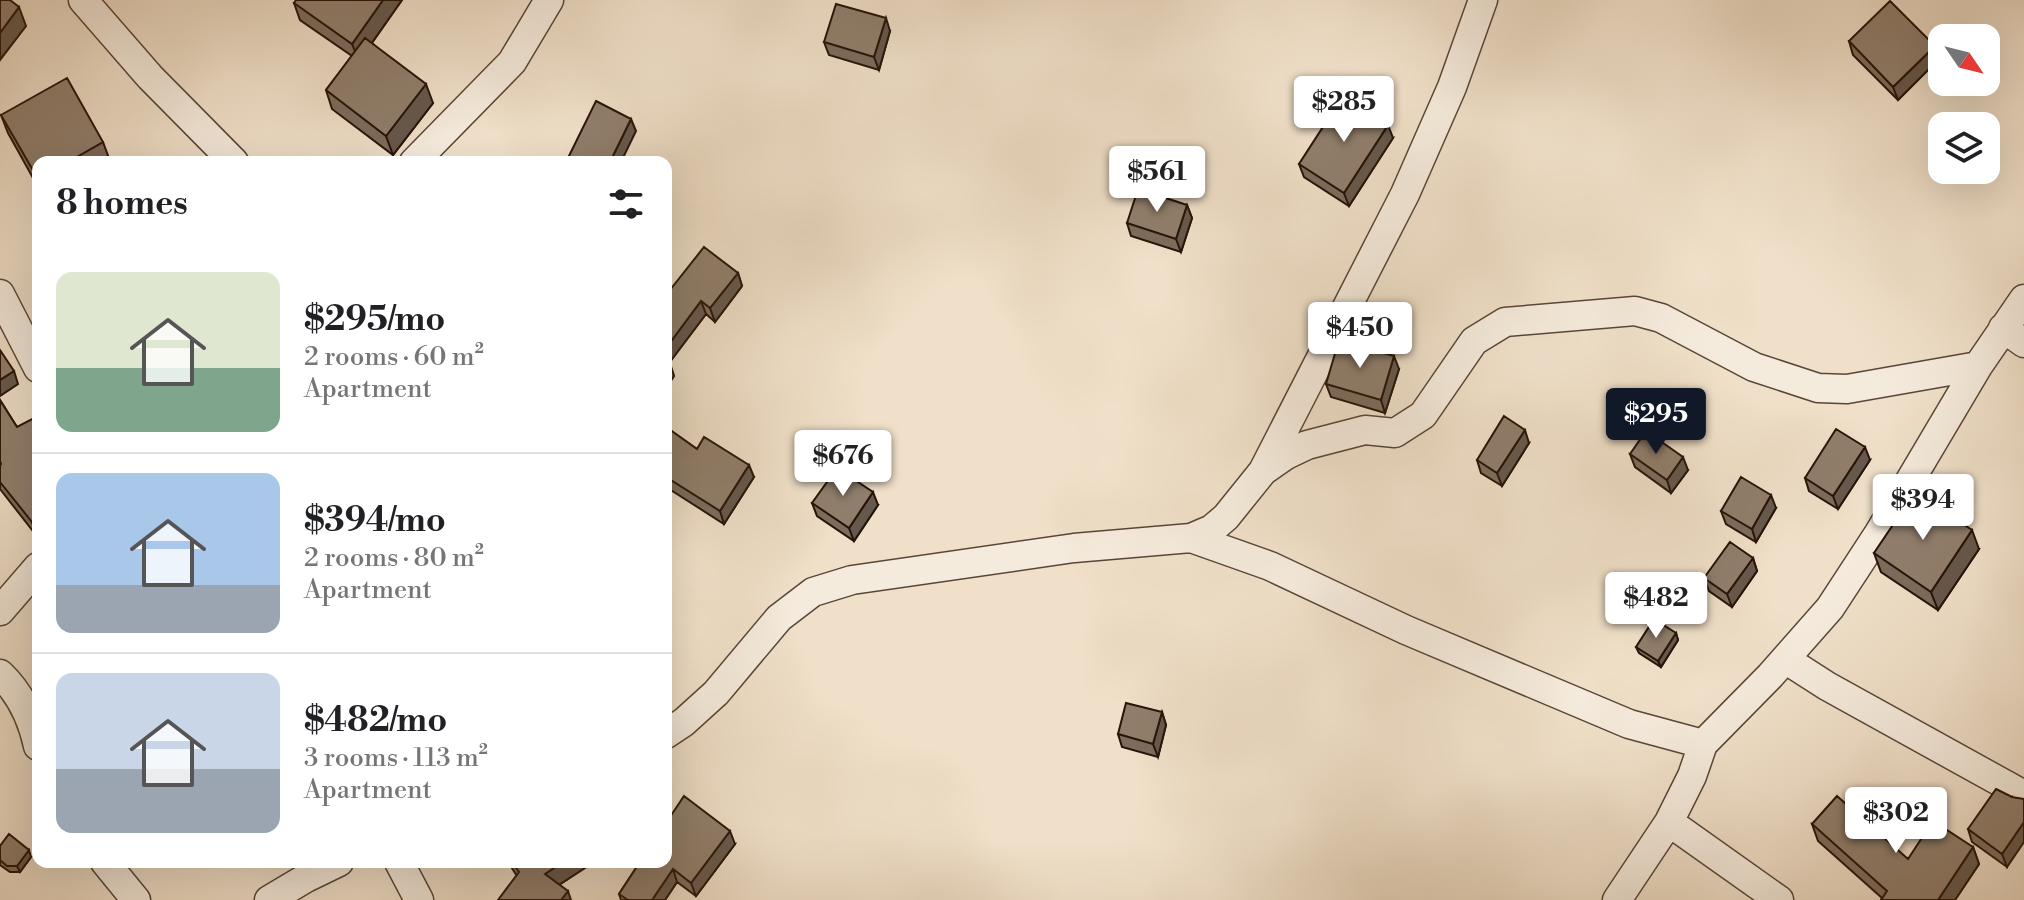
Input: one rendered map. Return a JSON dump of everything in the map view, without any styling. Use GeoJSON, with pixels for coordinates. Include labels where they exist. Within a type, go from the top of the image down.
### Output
{"type":"FeatureCollection","features":[{"type":"Feature","properties":{"kind":"street"},"geometry":{"type":"LineString","coordinates":[[83,0],[150,77],[228,156]]}},
{"type":"Feature","properties":{"kind":"street"},"geometry":{"type":"LineString","coordinates":[[420,156],[512,62],[549,0]]}},
{"type":"Feature","properties":{"kind":"street"},"geometry":{"type":"LineString","coordinates":[[672,730],[716,693],[779,618],[813,592],[852,580],[1074,548],[1191,538],[1212,529],[1226,517],[1263,471],[1405,194],[1452,87],[1483,0]]}},
{"type":"Feature","properties":{"kind":"street"},"geometry":{"type":"LineString","coordinates":[[0,294],[32,356]]}},
{"type":"Feature","properties":{"kind":"street"},"geometry":{"type":"LineString","coordinates":[[1617,900],[1669,822],[1692,776],[1703,744],[1830,608],[1879,533],[1978,366],[2014,336],[2024,299]]}},
{"type":"Feature","properties":{"kind":"street"},"geometry":{"type":"LineString","coordinates":[[1263,471],[1307,445],[1365,430],[1395,433],[1423,415],[1474,341],[1505,322],[1635,311],[1661,318],[1754,367],[1818,388],[1847,389],[1978,366]]}},
{"type":"Feature","properties":{"kind":"street"},"geometry":{"type":"LineString","coordinates":[[1191,538],[1270,566],[1406,630],[1615,718],[1703,744]]}},
{"type":"Feature","properties":{"kind":"street"},"geometry":{"type":"LineString","coordinates":[[0,611],[32,574]]}},
{"type":"Feature","properties":{"kind":"street"},"geometry":{"type":"LineString","coordinates":[[1785,659],[1827,686],[2024,795]]}},
{"type":"Feature","properties":{"kind":"street"},"geometry":{"type":"LineString","coordinates":[[0,674],[17,690],[32,723]]}},
{"type":"Feature","properties":{"kind":"street"},"geometry":{"type":"LineString","coordinates":[[1669,822],[1779,900]]}},
{"type":"Feature","properties":{"kind":"street"},"geometry":{"type":"LineString","coordinates":[[110,868],[136,900]]}},
{"type":"Feature","properties":{"kind":"street"},"geometry":{"type":"LineString","coordinates":[[269,900],[327,868]]}},
{"type":"Feature","properties":{"kind":"street"},"geometry":{"type":"LineString","coordinates":[[402,868],[419,900]]}},
{"type":"Feature","properties":{"kind":"building"},"geometry":{"type":"Polygon","coordinates":[[[0,0],[10,0],[19,7],[0,33],[0,0]]]}},
{"type":"Feature","properties":{"kind":"building"},"geometry":{"type":"Polygon","coordinates":[[[296,0],[383,0],[352,44],[294,3],[296,0]]]}},
{"type":"Feature","properties":{"kind":"building"},"geometry":{"type":"Polygon","coordinates":[[[1890,1],[1928,39],[1928,53],[1893,87],[1849,41],[1890,1]]]}},
{"type":"Feature","properties":{"kind":"building"},"geometry":{"type":"Polygon","coordinates":[[[836,4],[886,18],[874,57],[824,42],[836,4]]]}},
{"type":"Feature","properties":{"kind":"building"},"geometry":{"type":"Polygon","coordinates":[[[365,38],[426,84],[386,136],[326,90],[365,38]]]}},
{"type":"Feature","properties":{"kind":"building"},"geometry":{"type":"Polygon","coordinates":[[[67,78],[103,142],[78,156],[32,156],[32,169],[1,115],[67,78]]]}},
{"type":"Feature","properties":{"kind":"building"},"geometry":{"type":"Polygon","coordinates":[[[1343,96],[1388,125],[1344,193],[1299,164],[1343,96]]]}},
{"type":"Feature","properties":{"kind":"building"},"geometry":{"type":"Polygon","coordinates":[[[596,101],[631,119],[613,156],[569,156],[596,101]]]}},
{"type":"Feature","properties":{"kind":"building"},"geometry":{"type":"Polygon","coordinates":[[[1138,189],[1187,205],[1176,239],[1127,223],[1138,189]]]}},
{"type":"Feature","properties":{"kind":"building"},"geometry":{"type":"Polygon","coordinates":[[[704,247],[738,273],[710,308],[701,301],[672,340],[672,287],[704,247]]]}},
{"type":"Feature","properties":{"kind":"building"},"geometry":{"type":"Polygon","coordinates":[[[1339,340],[1394,356],[1381,400],[1326,384],[1339,340]]]}},
{"type":"Feature","properties":{"kind":"building"},"geometry":{"type":"Polygon","coordinates":[[[0,350],[14,371],[0,380],[0,350]]]}},
{"type":"Feature","properties":{"kind":"building"},"geometry":{"type":"Polygon","coordinates":[[[0,400],[17,427],[32,419],[32,522],[0,482],[0,400]]]}},
{"type":"Feature","properties":{"kind":"building"},"geometry":{"type":"Polygon","coordinates":[[[1504,416],[1525,430],[1497,473],[1477,460],[1504,416]]]}},
{"type":"Feature","properties":{"kind":"building"},"geometry":{"type":"Polygon","coordinates":[[[1836,429],[1865,447],[1833,496],[1805,478],[1836,429]]]}},
{"type":"Feature","properties":{"kind":"building"},"geometry":{"type":"Polygon","coordinates":[[[672,431],[697,449],[704,437],[749,465],[720,511],[672,481],[672,431]]]}},
{"type":"Feature","properties":{"kind":"building"},"geometry":{"type":"Polygon","coordinates":[[[1646,431],[1683,457],[1667,480],[1630,454],[1646,431]]]}},
{"type":"Feature","properties":{"kind":"building"},"geometry":{"type":"Polygon","coordinates":[[[837,468],[873,492],[849,528],[812,503],[837,468]]]}},
{"type":"Feature","properties":{"kind":"building"},"geometry":{"type":"Polygon","coordinates":[[[1741,477],[1771,495],[1752,529],[1721,511],[1741,477]]]}},
{"type":"Feature","properties":{"kind":"building"},"geometry":{"type":"Polygon","coordinates":[[[1915,492],[1972,530],[1931,592],[1874,553],[1915,492]]]}},
{"type":"Feature","properties":{"kind":"building"},"geometry":{"type":"Polygon","coordinates":[[[1730,542],[1753,558],[1727,594],[1704,578],[1730,542]]]}},
{"type":"Feature","properties":{"kind":"building"},"geometry":{"type":"Polygon","coordinates":[[[1654,619],[1676,633],[1658,661],[1636,647],[1654,619]]]}},
{"type":"Feature","properties":{"kind":"building"},"geometry":{"type":"Polygon","coordinates":[[[1126,703],[1162,712],[1153,744],[1118,734],[1126,703]]]}},
{"type":"Feature","properties":{"kind":"building"},"geometry":{"type":"Polygon","coordinates":[[[1996,789],[2024,799],[2024,822],[2002,854],[1968,829],[1996,789]]]}},
{"type":"Feature","properties":{"kind":"building"},"geometry":{"type":"Polygon","coordinates":[[[684,796],[730,831],[691,883],[673,869],[652,900],[628,900],[619,894],[636,868],[672,868],[672,814],[684,796]]]}},
{"type":"Feature","properties":{"kind":"building"},"geometry":{"type":"Polygon","coordinates":[[[1837,796],[1908,859],[1933,821],[1973,847],[1938,900],[1881,900],[1887,891],[1812,824],[1837,796]]]}},
{"type":"Feature","properties":{"kind":"building"},"geometry":{"type":"Polygon","coordinates":[[[9,834],[29,850],[17,866],[7,866],[0,860],[0,846],[9,834]]]}},
{"type":"Feature","properties":{"kind":"building"},"geometry":{"type":"Polygon","coordinates":[[[516,868],[554,868],[545,874],[568,891],[561,900],[498,900],[519,872],[516,868]]]}}]}
